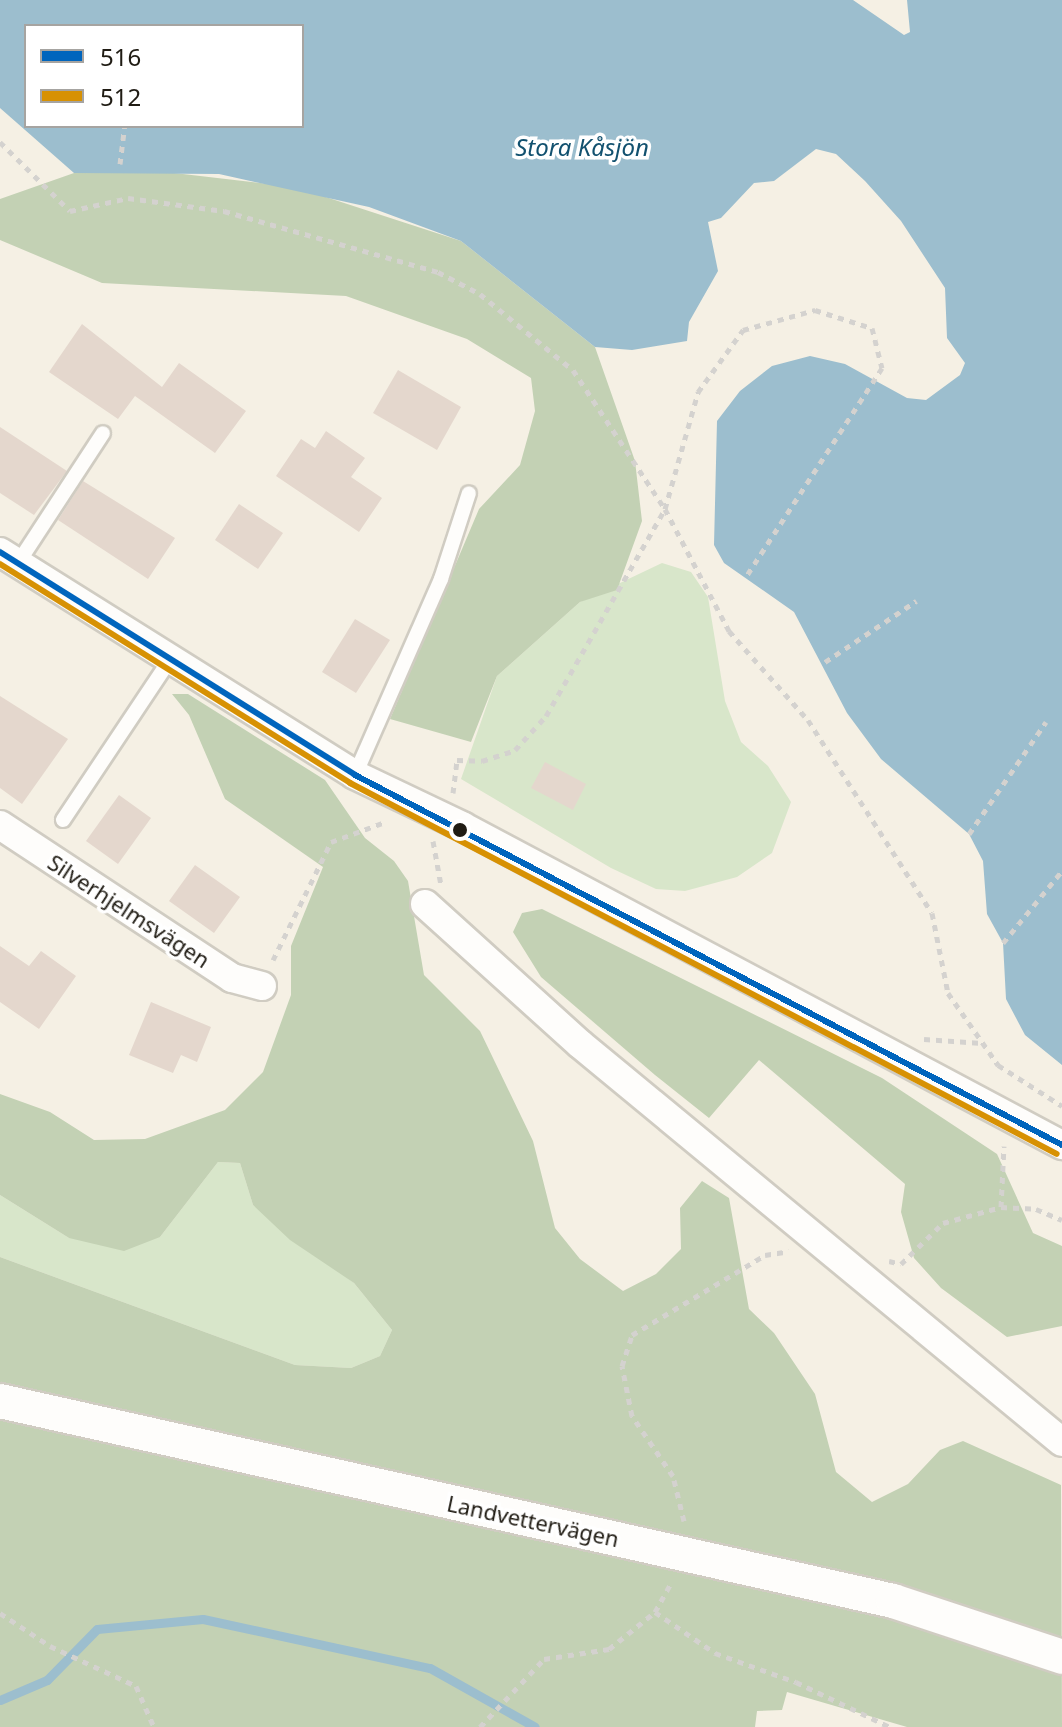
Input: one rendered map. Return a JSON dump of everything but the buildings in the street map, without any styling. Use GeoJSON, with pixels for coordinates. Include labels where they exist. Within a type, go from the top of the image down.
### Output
{"type":"FeatureCollection","features":[{"type":"Feature","properties":{"kind":"street"},"geometry":{"type":"LineString","coordinates":[[9,557],[169,661],[355,775],[439,816],[1062,1145]]}},
{"type":"Feature","properties":{"kind":"street","name":"Silverhjelmsvägen"},"geometry":{"type":"LineString","coordinates":[[0,825],[232,978],[262,986]]}},
{"type":"Feature","properties":{"kind":"street"},"geometry":{"type":"LineString","coordinates":[[425,904],[580,1044],[827,1244],[1062,1442]]}},
{"type":"Feature","properties":{"kind":"street","name":"Landvettervägen"},"geometry":{"type":"LineString","coordinates":[[0,1401],[893,1601],[1062,1657]]}},
{"type":"Feature","properties":{"kind":"lane"},"geometry":{"type":"LineString","coordinates":[[9,557],[103,433]]}},
{"type":"Feature","properties":{"kind":"lane"},"geometry":{"type":"LineString","coordinates":[[355,775],[441,579],[469,493]]}},
{"type":"Feature","properties":{"kind":"lane"},"geometry":{"type":"LineString","coordinates":[[63,820],[169,661]]}},
{"type":"Feature","properties":{"kind":"path"},"geometry":{"type":"LineString","coordinates":[[120,164],[125,128]]}},
{"type":"Feature","properties":{"kind":"path"},"geometry":{"type":"LineString","coordinates":[[0,142],[70,211],[128,198],[224,211],[438,272],[480,294],[573,370],[665,509],[729,631],[808,720],[932,913],[948,993],[998,1065],[1062,1106]]}},
{"type":"Feature","properties":{"kind":"path"},"geometry":{"type":"LineString","coordinates":[[425,904],[441,891],[443,872],[432,853],[439,816],[452,796],[457,760],[482,761],[515,750],[546,716],[665,509],[698,392],[743,330],[815,310],[872,328],[882,368],[745,578]]}},
{"type":"Feature","properties":{"kind":"path"},"geometry":{"type":"LineString","coordinates":[[825,662],[916,601]]}},
{"type":"Feature","properties":{"kind":"path"},"geometry":{"type":"LineString","coordinates":[[969,834],[1046,722]]}},
{"type":"Feature","properties":{"kind":"path"},"geometry":{"type":"LineString","coordinates":[[262,986],[331,842],[392,821]]}},
{"type":"Feature","properties":{"kind":"path"},"geometry":{"type":"LineString","coordinates":[[1003,943],[1062,871]]}},
{"type":"Feature","properties":{"kind":"path"},"geometry":{"type":"LineString","coordinates":[[1001,1207],[1005,1117]]}},
{"type":"Feature","properties":{"kind":"path"},"geometry":{"type":"LineString","coordinates":[[881,1258],[901,1264],[943,1223],[1001,1207],[1036,1209],[1062,1220]]}},
{"type":"Feature","properties":{"kind":"path"},"geometry":{"type":"LineString","coordinates":[[684,1521],[673,1476],[632,1416],[622,1366],[632,1335],[765,1255],[827,1244]]}},
{"type":"Feature","properties":{"kind":"path"},"geometry":{"type":"LineString","coordinates":[[480,1727],[506,1694],[544,1659],[609,1649],[655,1612],[672,1581]]}},
{"type":"Feature","properties":{"kind":"path"},"geometry":{"type":"LineString","coordinates":[[655,1612],[715,1653],[796,1682],[890,1727]]}},
{"type":"Feature","properties":{"kind":"path"},"geometry":{"type":"LineString","coordinates":[[0,1613],[50,1646],[136,1686],[154,1727]]}},
{"type":"Feature","properties":{"kind":"green space"},"geometry":{"type":"Polygon","coordinates":[[[157,171],[295,187],[461,241],[595,347],[635,461],[642,521],[617,590],[580,602],[497,676],[471,742],[390,719],[479,509],[520,465],[535,411],[531,378],[467,339],[346,296],[102,283],[0,240],[0,199],[74,173],[157,171]]]}},
{"type":"Feature","properties":{"kind":"green space"},"geometry":{"type":"Polygon","coordinates":[[[662,563],[691,572],[708,597],[725,701],[741,742],[768,766],[791,802],[772,853],[737,877],[685,891],[656,889],[611,868],[461,779],[497,676],[580,602],[662,563]]]}},
{"type":"Feature","properties":{"kind":"green space"},"geometry":{"type":"Polygon","coordinates":[[[172,694],[188,694],[325,780],[365,838],[394,861],[408,881],[424,975],[480,1031],[533,1141],[555,1228],[580,1259],[623,1291],[656,1274],[681,1249],[680,1208],[702,1181],[729,1198],[749,1309],[774,1333],[815,1394],[836,1472],[872,1502],[908,1484],[940,1450],[963,1441],[1061,1485],[1062,1727],[907,1727],[787,1692],[782,1710],[757,1711],[755,1727],[0,1727],[0,1257],[295,1365],[351,1368],[380,1356],[392,1330],[354,1283],[290,1240],[253,1205],[240,1163],[218,1162],[160,1237],[124,1251],[69,1238],[0,1195],[0,1094],[50,1112],[94,1140],[145,1139],[225,1110],[263,1072],[291,995],[291,946],[323,867],[225,799],[189,715],[172,694]]]}},
{"type":"Feature","properties":{"kind":"green space"},"geometry":{"type":"Polygon","coordinates":[[[542,909],[882,1078],[997,1154],[1033,1233],[1062,1246],[1062,1326],[1007,1337],[941,1288],[914,1258],[901,1212],[905,1184],[759,1060],[709,1118],[655,1075],[541,977],[513,932],[522,913],[542,909]]]}},
{"type":"Feature","properties":{"kind":"green space"},"geometry":{"type":"Polygon","coordinates":[[[218,1162],[240,1163],[253,1205],[354,1283],[392,1330],[380,1356],[351,1368],[295,1365],[0,1257],[0,1195],[69,1238],[160,1237],[218,1162]]]}},
{"type":"Feature","properties":{"kind":"water","name":"Stora Kåsjön"},"geometry":{"type":"Polygon","coordinates":[[[0,0],[853,0],[904,35],[910,32],[907,0],[1062,0],[1062,1065],[1025,1035],[1006,999],[1003,943],[987,914],[983,861],[969,834],[881,759],[847,713],[794,612],[724,563],[714,545],[717,421],[740,391],[772,366],[810,356],[845,364],[907,398],[926,400],[960,375],[965,363],[947,338],[945,288],[901,221],[836,154],[816,149],[774,181],[754,183],[721,218],[708,222],[718,271],[689,322],[687,341],[632,350],[595,347],[461,241],[369,207],[219,174],[74,173],[0,108],[0,0]]]}},
{"type":"Feature","properties":{"kind":"waterway"},"geometry":{"type":"LineString","coordinates":[[0,1700],[47,1680],[97,1629],[203,1619],[430,1668],[535,1727]]}},
{"type":"Feature","properties":{"kind":"transit line","name":"516"},"geometry":{"type":"LineString","coordinates":[[0,552],[355,775],[1062,1145]]}},
{"type":"Feature","properties":{"kind":"transit line","name":"512"},"geometry":{"type":"LineString","coordinates":[[0,564],[350,783],[1057,1154]]}}]}
